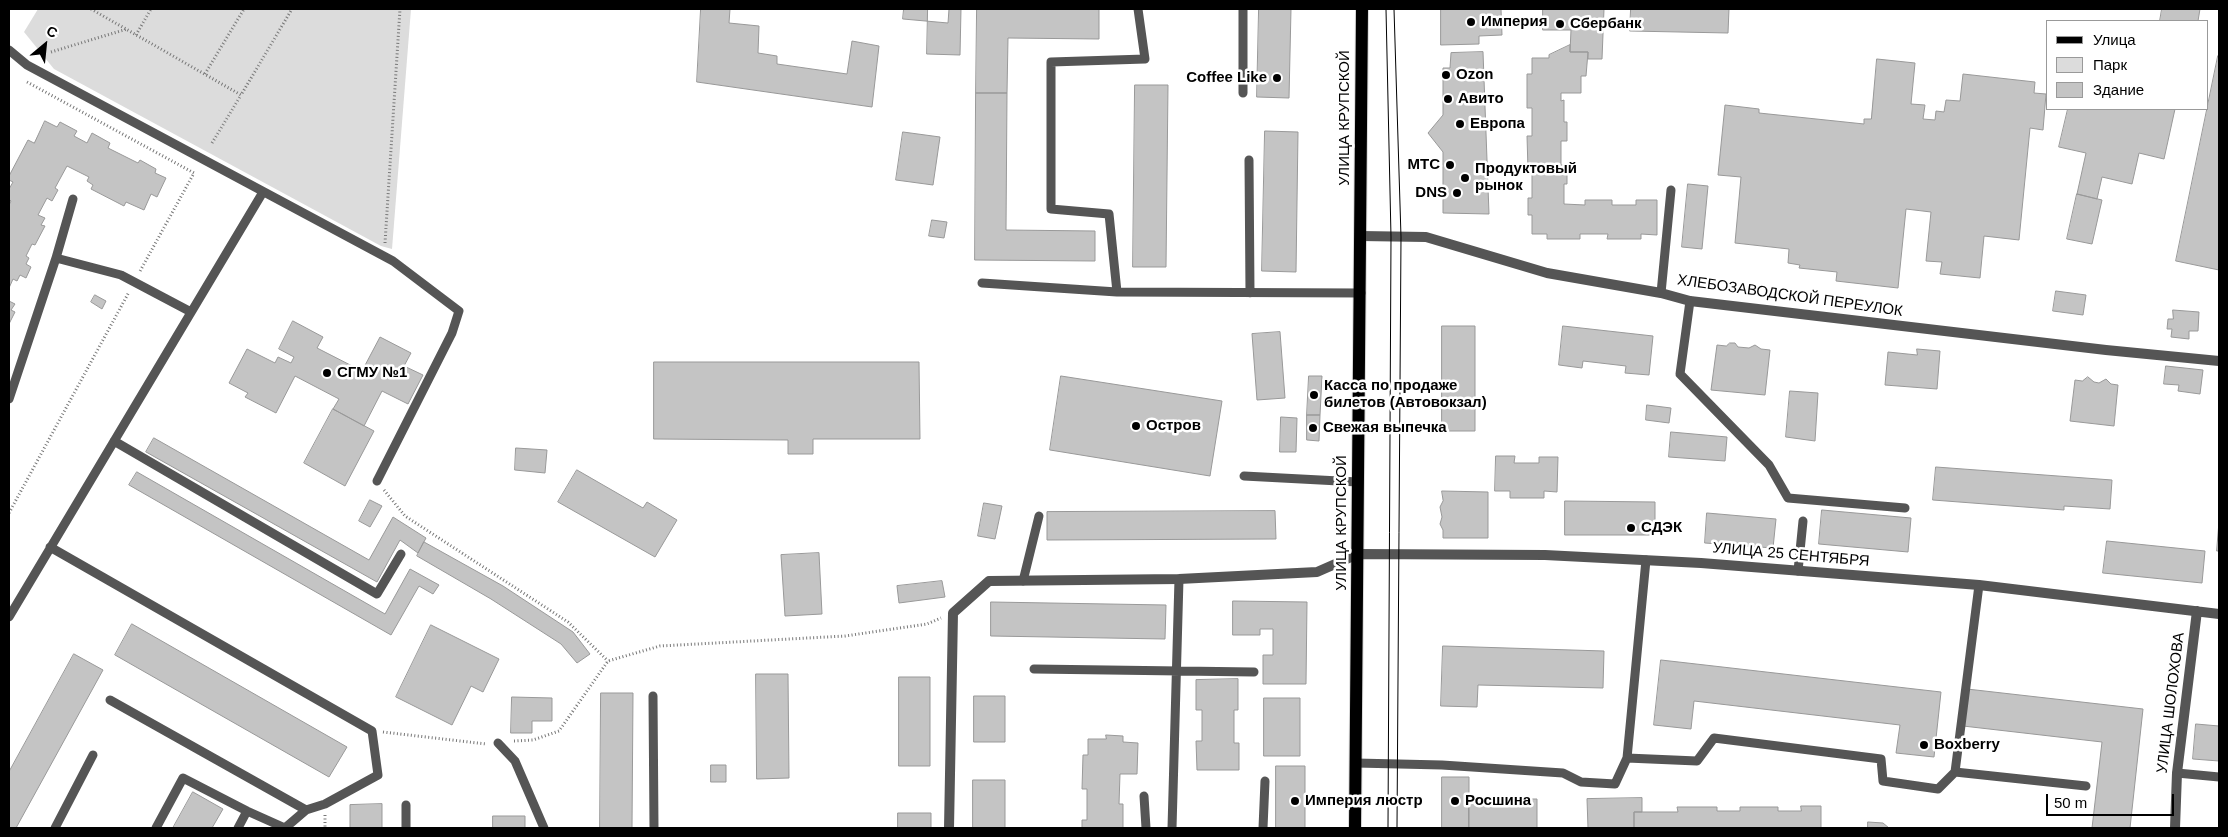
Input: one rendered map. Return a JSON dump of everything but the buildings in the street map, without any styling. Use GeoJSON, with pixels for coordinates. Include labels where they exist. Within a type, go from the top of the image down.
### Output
{"type":"FeatureCollection","features":[{"type":"Feature","properties":{"kind":"main road","name":"УЛИЦА КРУПСКОЙ"},"geometry":{"type":"LineString","coordinates":[[1355,828],[1362,9]]}},
{"type":"Feature","properties":{"kind":"street","name":"ХЛЕБОЗАВОДСКОЙ ПЕРЕУЛОК"},"geometry":{"type":"LineString","coordinates":[[1361,236],[1426,237],[1547,273],[1661,293],[1690,301],[2106,350],[2219,361]]}},
{"type":"Feature","properties":{"kind":"street","name":"УЛИЦА 25 СЕНТЯБРЯ"},"geometry":{"type":"LineString","coordinates":[[1358,554],[1545,555],[1646,560],[1979,585],[2219,614]]}},
{"type":"Feature","properties":{"kind":"street"},"geometry":{"type":"LineString","coordinates":[[949,828],[953,613],[989,581],[1179,579],[1318,572],[1358,554]]}},
{"type":"Feature","properties":{"kind":"street","name":"УЛИЦА ШОЛОХОВА"},"geometry":{"type":"LineString","coordinates":[[2176,828],[2177,773],[2197,611]]}},
{"type":"Feature","properties":{"kind":"lane"},"geometry":{"type":"LineString","coordinates":[[1117,292],[1109,214],[1051,209],[1051,62],[1145,59],[1138,9]]}},
{"type":"Feature","properties":{"kind":"lane"},"geometry":{"type":"LineString","coordinates":[[1243,9],[1243,93]]}},
{"type":"Feature","properties":{"kind":"lane"},"geometry":{"type":"LineString","coordinates":[[9,50],[27,65],[384,257],[459,311],[452,333],[377,481]]}},
{"type":"Feature","properties":{"kind":"lane"},"geometry":{"type":"LineString","coordinates":[[1249,160],[1250,293]]}},
{"type":"Feature","properties":{"kind":"lane"},"geometry":{"type":"LineString","coordinates":[[1661,293],[1671,190]]}},
{"type":"Feature","properties":{"kind":"lane"},"geometry":{"type":"LineString","coordinates":[[9,617],[263,192]]}},
{"type":"Feature","properties":{"kind":"lane"},"geometry":{"type":"LineString","coordinates":[[9,399],[56,258],[73,200]]}},
{"type":"Feature","properties":{"kind":"lane"},"geometry":{"type":"LineString","coordinates":[[56,258],[121,276],[191,312]]}},
{"type":"Feature","properties":{"kind":"lane"},"geometry":{"type":"LineString","coordinates":[[982,283],[1117,292],[1361,293]]}},
{"type":"Feature","properties":{"kind":"lane"},"geometry":{"type":"LineString","coordinates":[[1690,301],[1680,374],[1769,465],[1788,498],[1905,508]]}},
{"type":"Feature","properties":{"kind":"lane"},"geometry":{"type":"LineString","coordinates":[[114,441],[377,594],[401,554]]}},
{"type":"Feature","properties":{"kind":"lane"},"geometry":{"type":"LineString","coordinates":[[1244,476],[1358,482]]}},
{"type":"Feature","properties":{"kind":"lane"},"geometry":{"type":"LineString","coordinates":[[1023,581],[1039,516]]}},
{"type":"Feature","properties":{"kind":"lane"},"geometry":{"type":"LineString","coordinates":[[1798,571],[1803,521]]}},
{"type":"Feature","properties":{"kind":"lane"},"geometry":{"type":"LineString","coordinates":[[50,547],[372,731],[378,776],[325,804],[306,810],[285,828],[247,812],[183,778],[156,828]]}},
{"type":"Feature","properties":{"kind":"lane"},"geometry":{"type":"LineString","coordinates":[[1356,764],[1442,765],[1554,772],[1563,773],[1581,782],[1615,784],[1627,758],[1646,560]]}},
{"type":"Feature","properties":{"kind":"lane"},"geometry":{"type":"LineString","coordinates":[[1172,828],[1178,671],[1179,579]]}},
{"type":"Feature","properties":{"kind":"lane"},"geometry":{"type":"LineString","coordinates":[[1627,758],[1696,761],[1714,738],[1881,759],[1883,781],[1938,789],[1955,772],[1979,585]]}},
{"type":"Feature","properties":{"kind":"lane"},"geometry":{"type":"LineString","coordinates":[[1034,669],[1254,672]]}},
{"type":"Feature","properties":{"kind":"lane"},"geometry":{"type":"LineString","coordinates":[[652,696],[654,828]]}},
{"type":"Feature","properties":{"kind":"lane"},"geometry":{"type":"LineString","coordinates":[[110,700],[306,810]]}},
{"type":"Feature","properties":{"kind":"lane"},"geometry":{"type":"LineString","coordinates":[[498,743],[515,761],[544,828]]}},
{"type":"Feature","properties":{"kind":"lane"},"geometry":{"type":"LineString","coordinates":[[54,828],[93,755]]}},
{"type":"Feature","properties":{"kind":"lane"},"geometry":{"type":"LineString","coordinates":[[1955,772],[2086,786]]}},
{"type":"Feature","properties":{"kind":"lane"},"geometry":{"type":"LineString","coordinates":[[2177,773],[2219,777]]}},
{"type":"Feature","properties":{"kind":"lane"},"geometry":{"type":"LineString","coordinates":[[1263,828],[1265,781]]}},
{"type":"Feature","properties":{"kind":"lane"},"geometry":{"type":"LineString","coordinates":[[1144,796],[1146,828]]}},
{"type":"Feature","properties":{"kind":"lane"},"geometry":{"type":"LineString","coordinates":[[406,805],[406,828]]}},
{"type":"Feature","properties":{"kind":"lane"},"geometry":{"type":"LineString","coordinates":[[238,828],[247,812]]}},
{"type":"Feature","properties":{"kind":"path"},"geometry":{"type":"LineString","coordinates":[[90,9],[96,10],[127,30],[241,95]]}},
{"type":"Feature","properties":{"kind":"path"},"geometry":{"type":"LineString","coordinates":[[136,35],[151,9]]}},
{"type":"Feature","properties":{"kind":"path"},"geometry":{"type":"LineString","coordinates":[[205,74],[244,9]]}},
{"type":"Feature","properties":{"kind":"path"},"geometry":{"type":"LineString","coordinates":[[212,143],[292,9]]}},
{"type":"Feature","properties":{"kind":"path"},"geometry":{"type":"LineString","coordinates":[[384,257],[400,9]]}},
{"type":"Feature","properties":{"kind":"path"},"geometry":{"type":"LineString","coordinates":[[51,52],[127,30]]}},
{"type":"Feature","properties":{"kind":"path"},"geometry":{"type":"LineString","coordinates":[[377,481],[405,516],[568,622],[608,661]]}},
{"type":"Feature","properties":{"kind":"path"},"geometry":{"type":"LineString","coordinates":[[372,731],[483,745],[532,740],[559,731],[608,661],[660,646],[845,636],[927,624],[953,613]]}},
{"type":"Feature","properties":{"kind":"green space"},"geometry":{"type":"Polygon","coordinates":[[[38,9],[411,9],[392,249],[381,246],[54,69],[24,32],[38,9]]]}},
{"type":"Feature","properties":{"kind":"tram line"},"geometry":{"type":"LineString","coordinates":[[1386,9],[1391,237],[1388,828]]}},
{"type":"Feature","properties":{"kind":"tram line"},"geometry":{"type":"LineString","coordinates":[[1394,9],[1401,237],[1397,828]]}},
{"type":"Feature","properties":{"kind":"place","name":"Империя"},"geometry":{"type":"Point","coordinates":[1471,22]}},
{"type":"Feature","properties":{"kind":"place","name":"Сбербанк"},"geometry":{"type":"Point","coordinates":[1560,24]}},
{"type":"Feature","properties":{"kind":"place","name":"Ozon"},"geometry":{"type":"Point","coordinates":[1446,75]}},
{"type":"Feature","properties":{"kind":"place","name":"Coffee Like"},"geometry":{"type":"Point","coordinates":[1277,78]}},
{"type":"Feature","properties":{"kind":"place","name":"Авито"},"geometry":{"type":"Point","coordinates":[1448,99]}},
{"type":"Feature","properties":{"kind":"place","name":"Европа"},"geometry":{"type":"Point","coordinates":[1460,124]}},
{"type":"Feature","properties":{"kind":"place","name":"МТС"},"geometry":{"type":"Point","coordinates":[1450,165]}},
{"type":"Feature","properties":{"kind":"place","name":"Продуктовый рынок"},"geometry":{"type":"Point","coordinates":[1465,178]}},
{"type":"Feature","properties":{"kind":"place","name":"DNS"},"geometry":{"type":"Point","coordinates":[1457,193]}},
{"type":"Feature","properties":{"kind":"place","name":"СГМУ №1"},"geometry":{"type":"Point","coordinates":[327,373]}},
{"type":"Feature","properties":{"kind":"place","name":"Касса по продаже билетов (Автовокзал)"},"geometry":{"type":"Point","coordinates":[1314,395]}},
{"type":"Feature","properties":{"kind":"place","name":"Остров"},"geometry":{"type":"Point","coordinates":[1136,426]}},
{"type":"Feature","properties":{"kind":"place","name":"Свежая выпечка"},"geometry":{"type":"Point","coordinates":[1313,428]}},
{"type":"Feature","properties":{"kind":"place","name":"СДЭК"},"geometry":{"type":"Point","coordinates":[1631,528]}},
{"type":"Feature","properties":{"kind":"place","name":"Boxberry"},"geometry":{"type":"Point","coordinates":[1924,745]}},
{"type":"Feature","properties":{"kind":"place","name":"Империя люстр"},"geometry":{"type":"Point","coordinates":[1295,801]}},
{"type":"Feature","properties":{"kind":"place","name":"Росшина"},"geometry":{"type":"Point","coordinates":[1455,801]}}]}
